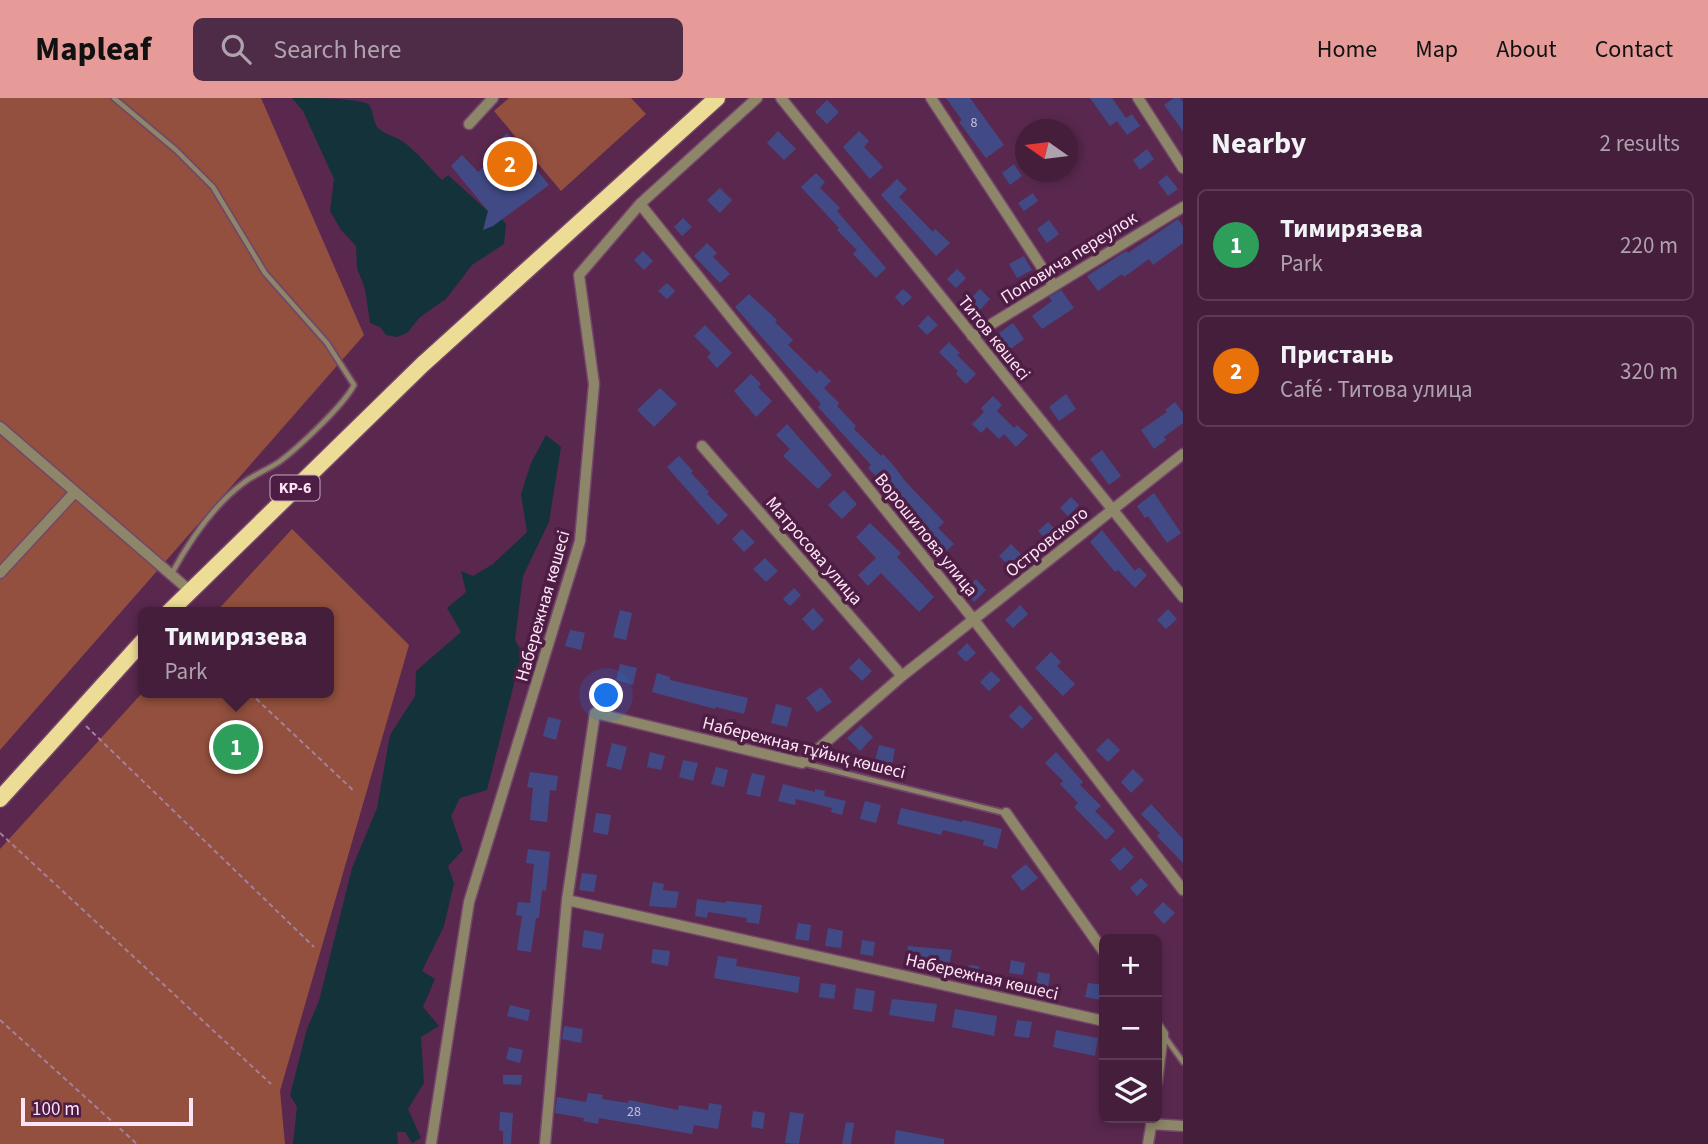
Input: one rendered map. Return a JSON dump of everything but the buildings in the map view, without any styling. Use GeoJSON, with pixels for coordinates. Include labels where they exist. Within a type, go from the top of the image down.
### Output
{"type":"FeatureCollection","features":[{"type":"Feature","properties":{"kind":"highway","name":"KP-6"},"geometry":{"type":"LineString","coordinates":[[174,607],[422,365],[717,98]]}},
{"type":"Feature","properties":{"kind":"highway"},"geometry":{"type":"LineString","coordinates":[[0,799],[138,647]]}},
{"type":"Feature","properties":{"kind":"street","name":"Набережная көшесі"},"geometry":{"type":"LineString","coordinates":[[431,1144],[470,902],[580,541],[594,384],[579,275],[640,204],[757,98]]}},
{"type":"Feature","properties":{"kind":"street"},"geometry":{"type":"LineString","coordinates":[[931,98],[1054,286]]}},
{"type":"Feature","properties":{"kind":"street"},"geometry":{"type":"LineString","coordinates":[[1138,98],[1183,168]]}},
{"type":"Feature","properties":{"kind":"street","name":"Титов көшесі"},"geometry":{"type":"LineString","coordinates":[[787,100],[972,336],[1183,597]]}},
{"type":"Feature","properties":{"kind":"street"},"geometry":{"type":"LineString","coordinates":[[469,124],[486,101]]}},
{"type":"Feature","properties":{"kind":"street","name":"Ворошилова улица"},"geometry":{"type":"LineString","coordinates":[[640,204],[974,620],[1183,890]]}},
{"type":"Feature","properties":{"kind":"street","name":"Поповича переулок"},"geometry":{"type":"LineString","coordinates":[[972,336],[1183,207]]}},
{"type":"Feature","properties":{"kind":"street"},"geometry":{"type":"LineString","coordinates":[[0,426],[189,590]]}},
{"type":"Feature","properties":{"kind":"street","name":"Матросова улица"},"geometry":{"type":"LineString","coordinates":[[702,446],[902,676]]}},
{"type":"Feature","properties":{"kind":"street","name":"Островского"},"geometry":{"type":"LineString","coordinates":[[802,763],[902,676],[1183,454]]}},
{"type":"Feature","properties":{"kind":"street"},"geometry":{"type":"LineString","coordinates":[[0,573],[75,492]]}},
{"type":"Feature","properties":{"kind":"street","name":"Набережная тұйық көшесі"},"geometry":{"type":"LineString","coordinates":[[567,900],[595,713],[802,763]]}},
{"type":"Feature","properties":{"kind":"street"},"geometry":{"type":"LineString","coordinates":[[1006,813],[1099,945]]}},
{"type":"Feature","properties":{"kind":"street"},"geometry":{"type":"LineString","coordinates":[[545,1144],[567,900]]}},
{"type":"Feature","properties":{"kind":"street","name":"Набережная көшесі"},"geometry":{"type":"LineString","coordinates":[[567,900],[1099,1020]]}},
{"type":"Feature","properties":{"kind":"street"},"geometry":{"type":"LineString","coordinates":[[1148,1144],[1152,1123]]}},
{"type":"Feature","properties":{"kind":"street"},"geometry":{"type":"LineString","coordinates":[[1162,1123],[1183,1126]]}},
{"type":"Feature","properties":{"kind":"lane"},"geometry":{"type":"LineString","coordinates":[[114,98],[176,150],[214,187],[265,274],[327,343],[354,385],[314,431],[279,462],[242,484],[207,518],[171,574]]}},
{"type":"Feature","properties":{"kind":"lane","name":"Набережная тұйық көшесі"},"geometry":{"type":"LineString","coordinates":[[802,763],[1006,813]]}},
{"type":"Feature","properties":{"kind":"lane"},"geometry":{"type":"LineString","coordinates":[[1162,1035],[1183,1062]]}},
{"type":"Feature","properties":{"kind":"path"},"geometry":{"type":"LineString","coordinates":[[255,698],[355,792]]}},
{"type":"Feature","properties":{"kind":"path"},"geometry":{"type":"LineString","coordinates":[[76,715],[314,947]]}},
{"type":"Feature","properties":{"kind":"path"},"geometry":{"type":"LineString","coordinates":[[0,833],[271,1084]]}},
{"type":"Feature","properties":{"kind":"path"},"geometry":{"type":"LineString","coordinates":[[0,1020],[137,1144]]}},
{"type":"Feature","properties":{"kind":"shaded area"},"geometry":{"type":"Polygon","coordinates":[[[0,98],[261,98],[364,335],[0,750],[0,98]]]}},
{"type":"Feature","properties":{"kind":"shaded area"},"geometry":{"type":"Polygon","coordinates":[[[292,98],[344,99],[368,104],[378,128],[407,145],[442,180],[448,175],[491,214],[484,229],[502,219],[506,224],[504,244],[472,265],[446,299],[420,317],[407,333],[397,337],[386,335],[380,327],[370,323],[365,289],[357,268],[356,246],[341,230],[330,211],[334,179],[303,111],[292,98]]]}},
{"type":"Feature","properties":{"kind":"shaded area"},"geometry":{"type":"Polygon","coordinates":[[[509,98],[631,98],[646,114],[561,191],[494,111],[509,98]]]}},
{"type":"Feature","properties":{"kind":"shaded area"},"geometry":{"type":"Polygon","coordinates":[[[546,435],[561,447],[549,522],[523,576],[515,640],[522,652],[487,790],[460,798],[451,816],[463,850],[448,866],[454,883],[444,926],[422,971],[435,979],[423,1007],[439,1026],[421,1037],[424,1083],[408,1109],[421,1138],[412,1143],[405,1132],[397,1132],[398,1144],[293,1144],[297,1107],[290,1095],[307,1029],[319,1001],[352,868],[377,808],[390,735],[415,696],[416,671],[461,632],[447,608],[466,592],[461,571],[473,576],[493,564],[527,532],[521,494],[531,463],[546,435]]]}},
{"type":"Feature","properties":{"kind":"shaded area"},"geometry":{"type":"Polygon","coordinates":[[[292,529],[409,645],[280,1091],[285,1144],[0,1144],[0,849],[138,697],[334,698],[334,607],[221,607],[292,529]]]}},
{"type":"Feature","properties":{"kind":"place","name":"Пристань"},"geometry":{"type":"Point","coordinates":[510,164]}},
{"type":"Feature","properties":{"kind":"place","name":"Тимирязева"},"geometry":{"type":"Point","coordinates":[236,747]}}]}
